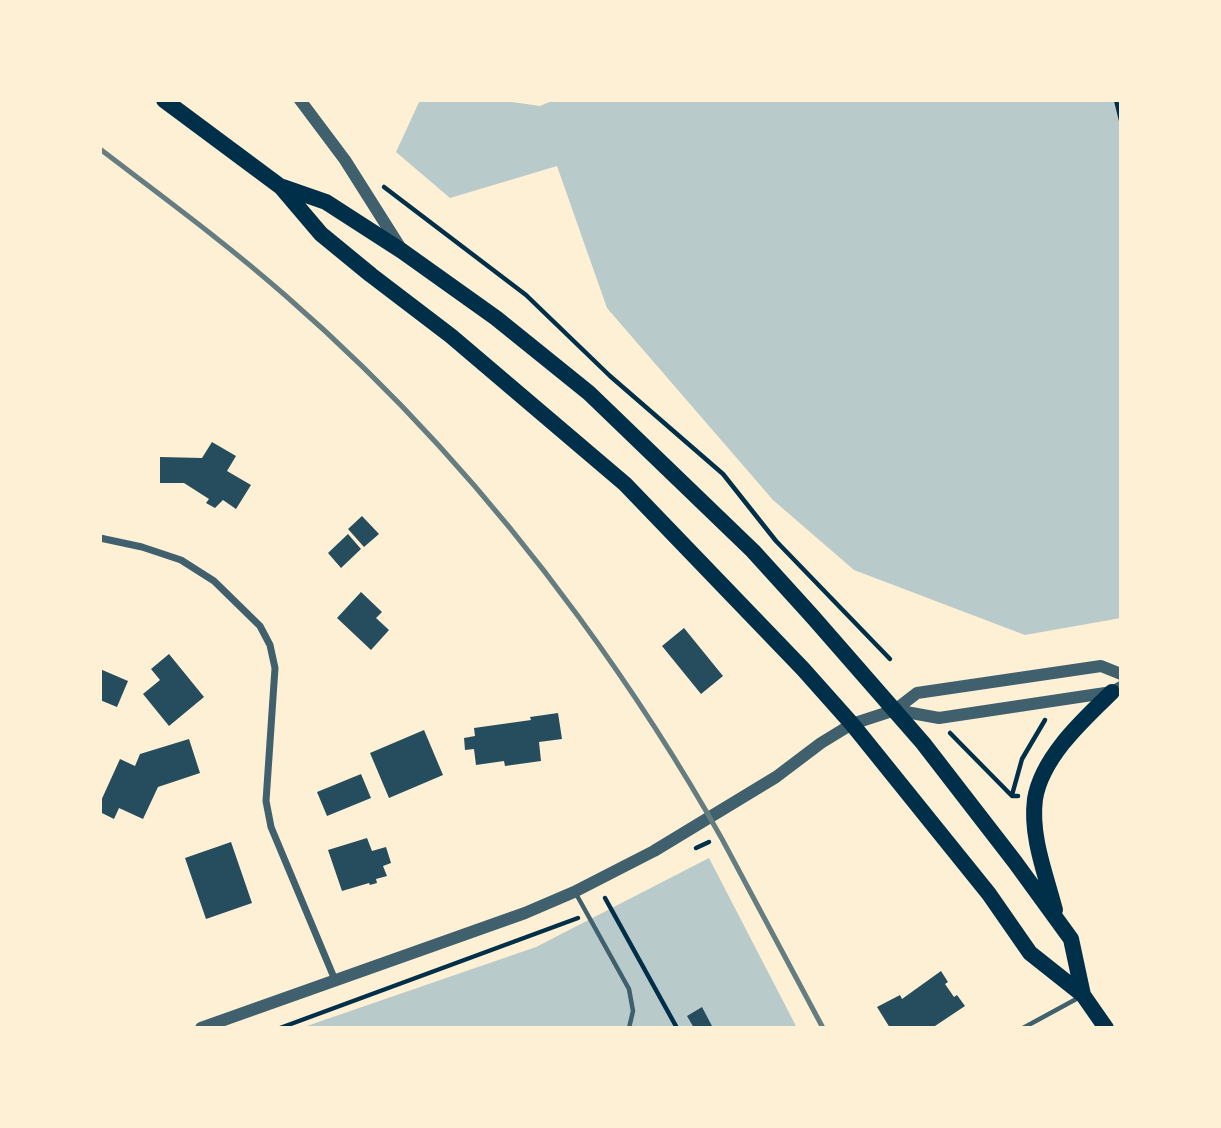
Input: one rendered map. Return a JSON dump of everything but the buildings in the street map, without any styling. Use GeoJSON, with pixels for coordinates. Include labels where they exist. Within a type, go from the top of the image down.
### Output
{"type":"FeatureCollection","features":[{"type":"Feature","properties":{"kind":"main road"},"geometry":{"type":"LineString","coordinates":[[164,100],[281,187],[321,234],[452,336],[625,484],[803,669],[852,724],[989,894],[1030,953],[1083,995],[1106,1028]]}},
{"type":"Feature","properties":{"kind":"main road"},"geometry":{"type":"LineString","coordinates":[[281,187],[326,202],[402,251],[496,318],[589,393],[753,551],[895,710],[1007,851],[1071,939],[1083,995]]}},
{"type":"Feature","properties":{"kind":"main road"},"geometry":{"type":"LineString","coordinates":[[1059,922],[1036,832],[1035,799],[1043,776],[1060,747],[1081,721],[1117,689]]}},
{"type":"Feature","properties":{"kind":"street"},"geometry":{"type":"LineString","coordinates":[[300,100],[345,160],[402,251]]}},
{"type":"Feature","properties":{"kind":"street"},"geometry":{"type":"LineString","coordinates":[[100,538],[142,547],[181,560],[214,581],[260,626],[270,645],[275,668],[266,801],[271,827],[335,980]]}},
{"type":"Feature","properties":{"kind":"street"},"geometry":{"type":"LineString","coordinates":[[201,1028],[525,913],[574,892],[654,851],[740,800],[852,724],[895,710],[917,692],[1101,666],[1121,674]]}},
{"type":"Feature","properties":{"kind":"street"},"geometry":{"type":"LineString","coordinates":[[895,710],[939,718],[1117,689]]}},
{"type":"Feature","properties":{"kind":"lane"},"geometry":{"type":"LineString","coordinates":[[574,892],[629,989],[633,1011],[629,1028]]}},
{"type":"Feature","properties":{"kind":"lane"},"geometry":{"type":"LineString","coordinates":[[1023,1028],[1083,995]]}},
{"type":"Feature","properties":{"kind":"path"},"geometry":{"type":"LineString","coordinates":[[1116,100],[1121,120]]}},
{"type":"Feature","properties":{"kind":"path"},"geometry":{"type":"LineString","coordinates":[[376,178],[526,295],[610,376],[723,474],[776,541],[890,659]]}},
{"type":"Feature","properties":{"kind":"path"},"geometry":{"type":"LineString","coordinates":[[948,731],[1012,796],[1022,759],[1048,716]]}},
{"type":"Feature","properties":{"kind":"path"},"geometry":{"type":"LineString","coordinates":[[1042,723],[1048,728]]}},
{"type":"Feature","properties":{"kind":"path"},"geometry":{"type":"LineString","coordinates":[[280,1028],[587,914],[605,898],[677,1028]]}},
{"type":"Feature","properties":{"kind":"shaded area"},"geometry":{"type":"Polygon","coordinates":[[[420,100],[498,100],[540,106],[554,100],[1121,100],[1121,618],[1025,635],[854,570],[773,500],[607,308],[557,166],[450,198],[396,152],[420,100]]]}},
{"type":"Feature","properties":{"kind":"shaded area"},"geometry":{"type":"Polygon","coordinates":[[[709,858],[797,1028],[301,1028],[536,947],[709,858]]]}},
{"type":"Feature","properties":{"kind":"railway"},"geometry":{"type":"LineString","coordinates":[[100,149],[241,258],[326,332],[441,448],[512,530],[597,643],[671,753],[706,810],[823,1028]]}}]}
